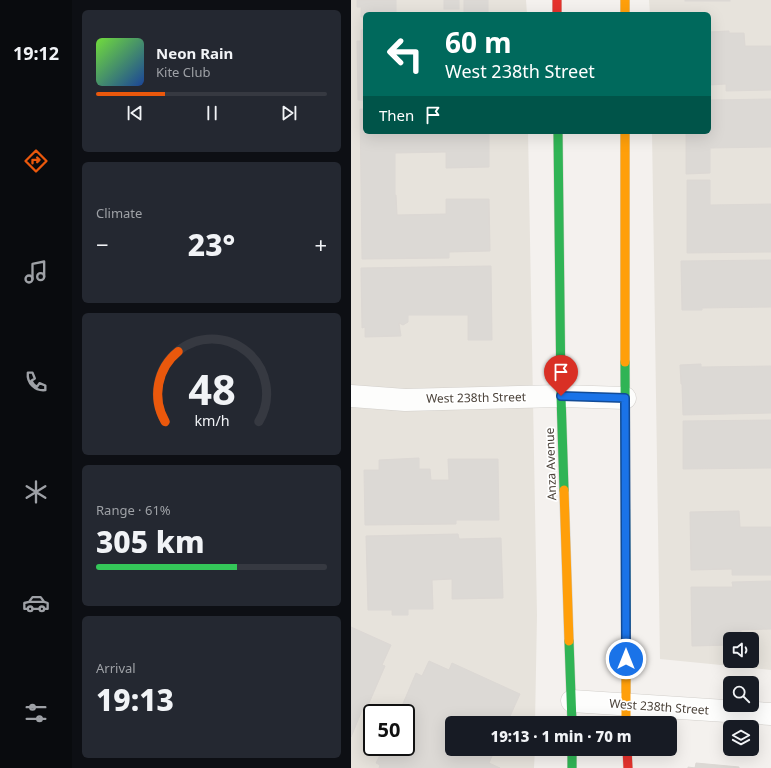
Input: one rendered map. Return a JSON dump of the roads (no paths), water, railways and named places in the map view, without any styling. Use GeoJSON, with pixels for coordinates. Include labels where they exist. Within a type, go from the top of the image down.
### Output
{"type":"FeatureCollection","features":[{"type":"Feature","properties":{"kind":"main road"},"geometry":{"type":"LineString","coordinates":[[557,0],[557,12]]}},
{"type":"Feature","properties":{"kind":"main road"},"geometry":{"type":"LineString","coordinates":[[625,0],[625,12]]}},
{"type":"Feature","properties":{"kind":"main road","name":"Anza Avenue"},"geometry":{"type":"LineString","coordinates":[[558,134],[561,396],[572,716]]}},
{"type":"Feature","properties":{"kind":"main road"},"geometry":{"type":"LineString","coordinates":[[625,134],[626,714]]}},
{"type":"Feature","properties":{"kind":"main road"},"geometry":{"type":"LineString","coordinates":[[572,756],[572,768]]}},
{"type":"Feature","properties":{"kind":"main road"},"geometry":{"type":"LineString","coordinates":[[627,756],[628,768]]}},
{"type":"Feature","properties":{"kind":"street","name":"West 238th Street"},"geometry":{"type":"LineString","coordinates":[[351,396],[405,400],[561,396],[625,398]]}},
{"type":"Feature","properties":{"kind":"street","name":"West 238th Street"},"geometry":{"type":"LineString","coordinates":[[572,701],[626,714],[771,714]]}}]}
